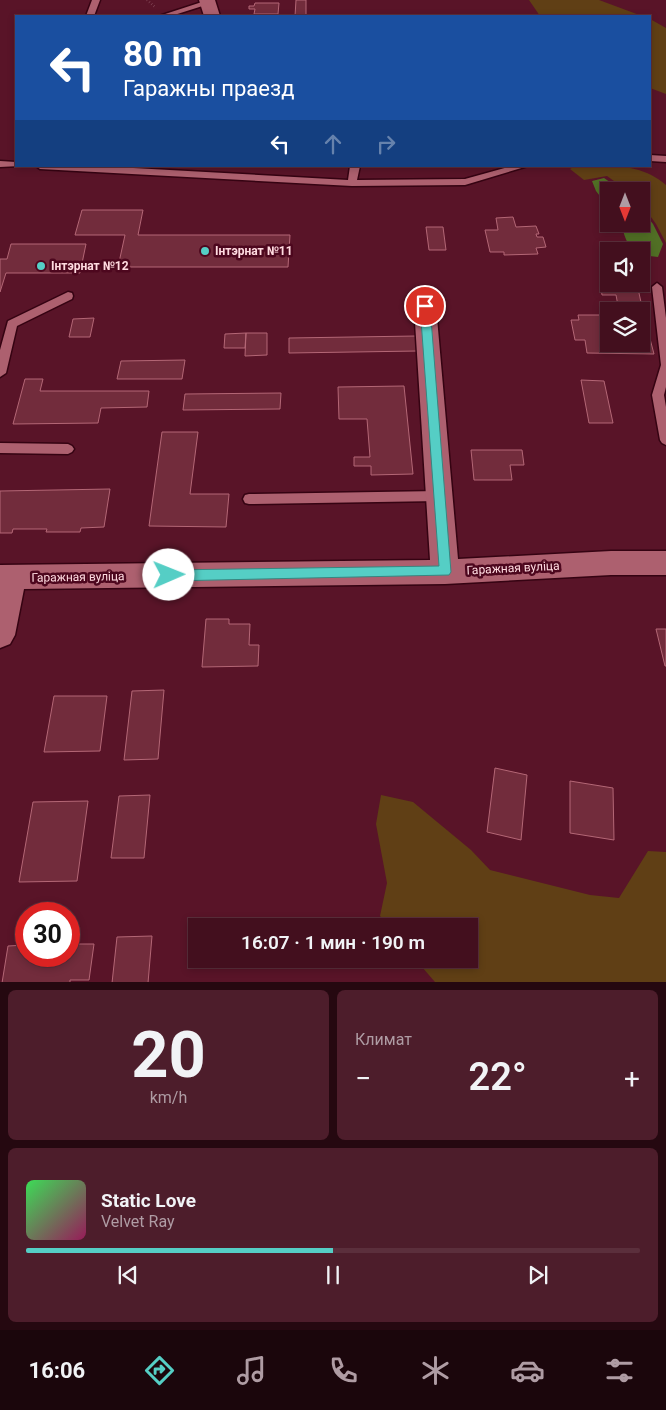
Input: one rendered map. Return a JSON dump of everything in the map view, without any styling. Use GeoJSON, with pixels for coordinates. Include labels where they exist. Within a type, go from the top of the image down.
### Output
{"type":"FeatureCollection","features":[{"type":"Feature","properties":{"kind":"street"},"geometry":{"type":"LineString","coordinates":[[425,306],[445,572]]}},
{"type":"Feature","properties":{"kind":"street","name":"Гаражная вуліца"},"geometry":{"type":"LineString","coordinates":[[6,577],[445,572],[611,563],[666,563]]}},
{"type":"Feature","properties":{"kind":"street"},"geometry":{"type":"LineString","coordinates":[[0,635],[6,577]]}},
{"type":"Feature","properties":{"kind":"lane"},"geometry":{"type":"LineString","coordinates":[[90,15],[96,0]]}},
{"type":"Feature","properties":{"kind":"lane"},"geometry":{"type":"LineString","coordinates":[[168,15],[209,7]]}},
{"type":"Feature","properties":{"kind":"lane"},"geometry":{"type":"LineString","coordinates":[[651,158],[666,159]]}},
{"type":"Feature","properties":{"kind":"lane"},"geometry":{"type":"LineString","coordinates":[[0,164],[15,165]]}},
{"type":"Feature","properties":{"kind":"lane"},"geometry":{"type":"LineString","coordinates":[[58,167],[352,183],[465,182],[520,167]]}},
{"type":"Feature","properties":{"kind":"lane"},"geometry":{"type":"LineString","coordinates":[[352,183],[355,167]]}},
{"type":"Feature","properties":{"kind":"lane"},"geometry":{"type":"LineString","coordinates":[[657,287],[666,365],[658,395],[666,440]]}},
{"type":"Feature","properties":{"kind":"lane"},"geometry":{"type":"LineString","coordinates":[[0,373],[12,324],[68,296]]}},
{"type":"Feature","properties":{"kind":"lane"},"geometry":{"type":"LineString","coordinates":[[0,448],[68,449]]}},
{"type":"Feature","properties":{"kind":"lane"},"geometry":{"type":"LineString","coordinates":[[249,499],[439,496]]}},
{"type":"Feature","properties":{"kind":"shaded area"},"geometry":{"type":"Polygon","coordinates":[[[529,0],[599,0],[639,15],[539,15],[529,0]]]}},
{"type":"Feature","properties":{"kind":"shaded area"},"geometry":{"type":"Polygon","coordinates":[[[651,20],[666,28],[666,94],[651,88],[651,20]]]}},
{"type":"Feature","properties":{"kind":"shaded area"},"geometry":{"type":"Polygon","coordinates":[[[573,167],[623,167],[645,172],[666,185],[666,243],[650,216],[650,182],[615,182],[607,176],[584,180],[570,169],[573,167]]]}},
{"type":"Feature","properties":{"kind":"shaded area"},"geometry":{"type":"Polygon","coordinates":[[[604,178],[610,182],[600,182],[600,196],[592,181],[604,178]]]}},
{"type":"Feature","properties":{"kind":"shaded area"},"geometry":{"type":"Polygon","coordinates":[[[650,220],[663,244],[658,257],[650,256],[650,242],[627,242],[623,232],[650,232],[650,220]]]}},
{"type":"Feature","properties":{"kind":"shaded area"},"geometry":{"type":"Polygon","coordinates":[[[381,795],[413,802],[471,850],[490,870],[590,895],[619,898],[648,851],[666,852],[666,982],[435,982],[423,968],[478,968],[478,918],[382,918],[380,916],[387,883],[376,824],[381,795]]]}},
{"type":"Feature","properties":{"kind":"building"},"geometry":{"type":"Polygon","coordinates":[[[296,0],[306,0],[306,15],[295,15],[296,0]]]}},
{"type":"Feature","properties":{"kind":"building"},"geometry":{"type":"Polygon","coordinates":[[[255,3],[279,3],[278,14],[254,14],[255,9],[249,9],[249,6],[254,6],[255,3]]]}},
{"type":"Feature","properties":{"kind":"building","name":"Інтэрнат №11"},"geometry":{"type":"Polygon","coordinates":[[[82,210],[143,210],[138,235],[290,235],[288,267],[118,267],[125,235],[75,235],[82,210]]]}},
{"type":"Feature","properties":{"kind":"building"},"geometry":{"type":"Polygon","coordinates":[[[513,217],[516,227],[536,226],[539,234],[536,234],[537,237],[543,237],[546,247],[536,248],[538,254],[504,255],[504,252],[490,252],[485,230],[498,230],[496,218],[513,217]]]}},
{"type":"Feature","properties":{"kind":"building"},"geometry":{"type":"Polygon","coordinates":[[[426,227],[443,227],[446,250],[429,250],[426,227]]]}},
{"type":"Feature","properties":{"kind":"building","name":"Інтэрнат №12"},"geometry":{"type":"Polygon","coordinates":[[[11,244],[86,244],[80,273],[6,273],[0,292],[0,259],[7,259],[11,244]]]}},
{"type":"Feature","properties":{"kind":"building"},"geometry":{"type":"Polygon","coordinates":[[[602,292],[639,292],[641,302],[617,302],[616,295],[602,295],[602,292]]]}},
{"type":"Feature","properties":{"kind":"building"},"geometry":{"type":"Polygon","coordinates":[[[578,315],[600,315],[600,352],[650,352],[650,339],[654,354],[587,353],[585,340],[575,340],[571,320],[579,320],[578,315]]]}},
{"type":"Feature","properties":{"kind":"building"},"geometry":{"type":"Polygon","coordinates":[[[94,318],[90,337],[69,337],[73,319],[94,318]]]}},
{"type":"Feature","properties":{"kind":"building"},"geometry":{"type":"Polygon","coordinates":[[[246,333],[245,348],[224,348],[225,334],[246,333]]]}},
{"type":"Feature","properties":{"kind":"building"},"geometry":{"type":"Polygon","coordinates":[[[246,333],[267,333],[267,355],[245,356],[246,333]]]}},
{"type":"Feature","properties":{"kind":"building"},"geometry":{"type":"Polygon","coordinates":[[[416,336],[418,351],[289,353],[289,338],[416,336]]]}},
{"type":"Feature","properties":{"kind":"building"},"geometry":{"type":"Polygon","coordinates":[[[185,360],[182,379],[117,379],[121,361],[185,360]]]}},
{"type":"Feature","properties":{"kind":"building"},"geometry":{"type":"Polygon","coordinates":[[[25,379],[43,379],[40,391],[149,391],[147,407],[101,408],[98,423],[13,424],[25,379]]]}},
{"type":"Feature","properties":{"kind":"building"},"geometry":{"type":"Polygon","coordinates":[[[581,380],[604,381],[613,423],[589,423],[581,380]]]}},
{"type":"Feature","properties":{"kind":"building"},"geometry":{"type":"Polygon","coordinates":[[[404,386],[413,474],[371,475],[371,466],[354,466],[354,457],[370,457],[367,419],[339,419],[338,387],[404,386]]]}},
{"type":"Feature","properties":{"kind":"building"},"geometry":{"type":"Polygon","coordinates":[[[281,393],[280,409],[183,410],[185,394],[281,393]]]}},
{"type":"Feature","properties":{"kind":"building"},"geometry":{"type":"Polygon","coordinates":[[[162,432],[198,432],[190,494],[229,494],[226,527],[149,526],[162,432]]]}},
{"type":"Feature","properties":{"kind":"building"},"geometry":{"type":"Polygon","coordinates":[[[471,450],[522,450],[524,465],[510,465],[512,480],[474,480],[471,450]]]}},
{"type":"Feature","properties":{"kind":"building"},"geometry":{"type":"Polygon","coordinates":[[[110,489],[104,527],[81,528],[80,532],[46,532],[47,529],[13,529],[12,533],[0,533],[0,491],[110,489]]]}},
{"type":"Feature","properties":{"kind":"building"},"geometry":{"type":"Polygon","coordinates":[[[206,619],[229,619],[229,624],[250,624],[249,645],[259,645],[258,666],[202,667],[206,619]]]}},
{"type":"Feature","properties":{"kind":"building"},"geometry":{"type":"Polygon","coordinates":[[[656,629],[666,629],[666,666],[665,666],[656,629]]]}},
{"type":"Feature","properties":{"kind":"building"},"geometry":{"type":"Polygon","coordinates":[[[164,690],[158,759],[124,760],[132,691],[164,690]]]}},
{"type":"Feature","properties":{"kind":"building"},"geometry":{"type":"Polygon","coordinates":[[[54,696],[107,696],[100,751],[44,752],[54,696]]]}},
{"type":"Feature","properties":{"kind":"building"},"geometry":{"type":"Polygon","coordinates":[[[495,768],[527,775],[521,840],[487,832],[495,768]]]}},
{"type":"Feature","properties":{"kind":"building"},"geometry":{"type":"Polygon","coordinates":[[[570,781],[613,788],[614,840],[570,833],[570,781]]]}},
{"type":"Feature","properties":{"kind":"building"},"geometry":{"type":"Polygon","coordinates":[[[150,795],[144,858],[111,858],[119,796],[150,795]]]}},
{"type":"Feature","properties":{"kind":"building"},"geometry":{"type":"Polygon","coordinates":[[[88,801],[77,881],[19,882],[33,802],[88,801]]]}},
{"type":"Feature","properties":{"kind":"building"},"geometry":{"type":"Polygon","coordinates":[[[152,936],[148,982],[112,982],[117,937],[152,936]]]}},
{"type":"Feature","properties":{"kind":"building"},"geometry":{"type":"Polygon","coordinates":[[[80,944],[94,944],[89,980],[70,980],[70,982],[2,982],[8,946],[15,946],[15,967],[80,967],[80,944]]]}},
{"type":"Feature","properties":{"kind":"place","name":"Інтэрнат №11"},"geometry":{"type":"Point","coordinates":[205,251]}},
{"type":"Feature","properties":{"kind":"place","name":"Інтэрнат №12"},"geometry":{"type":"Point","coordinates":[41,266]}},
{"type":"Feature","properties":{"kind":"route"},"geometry":{"type":"LineString","coordinates":[[169,575],[445,572],[425,306]]}}]}
